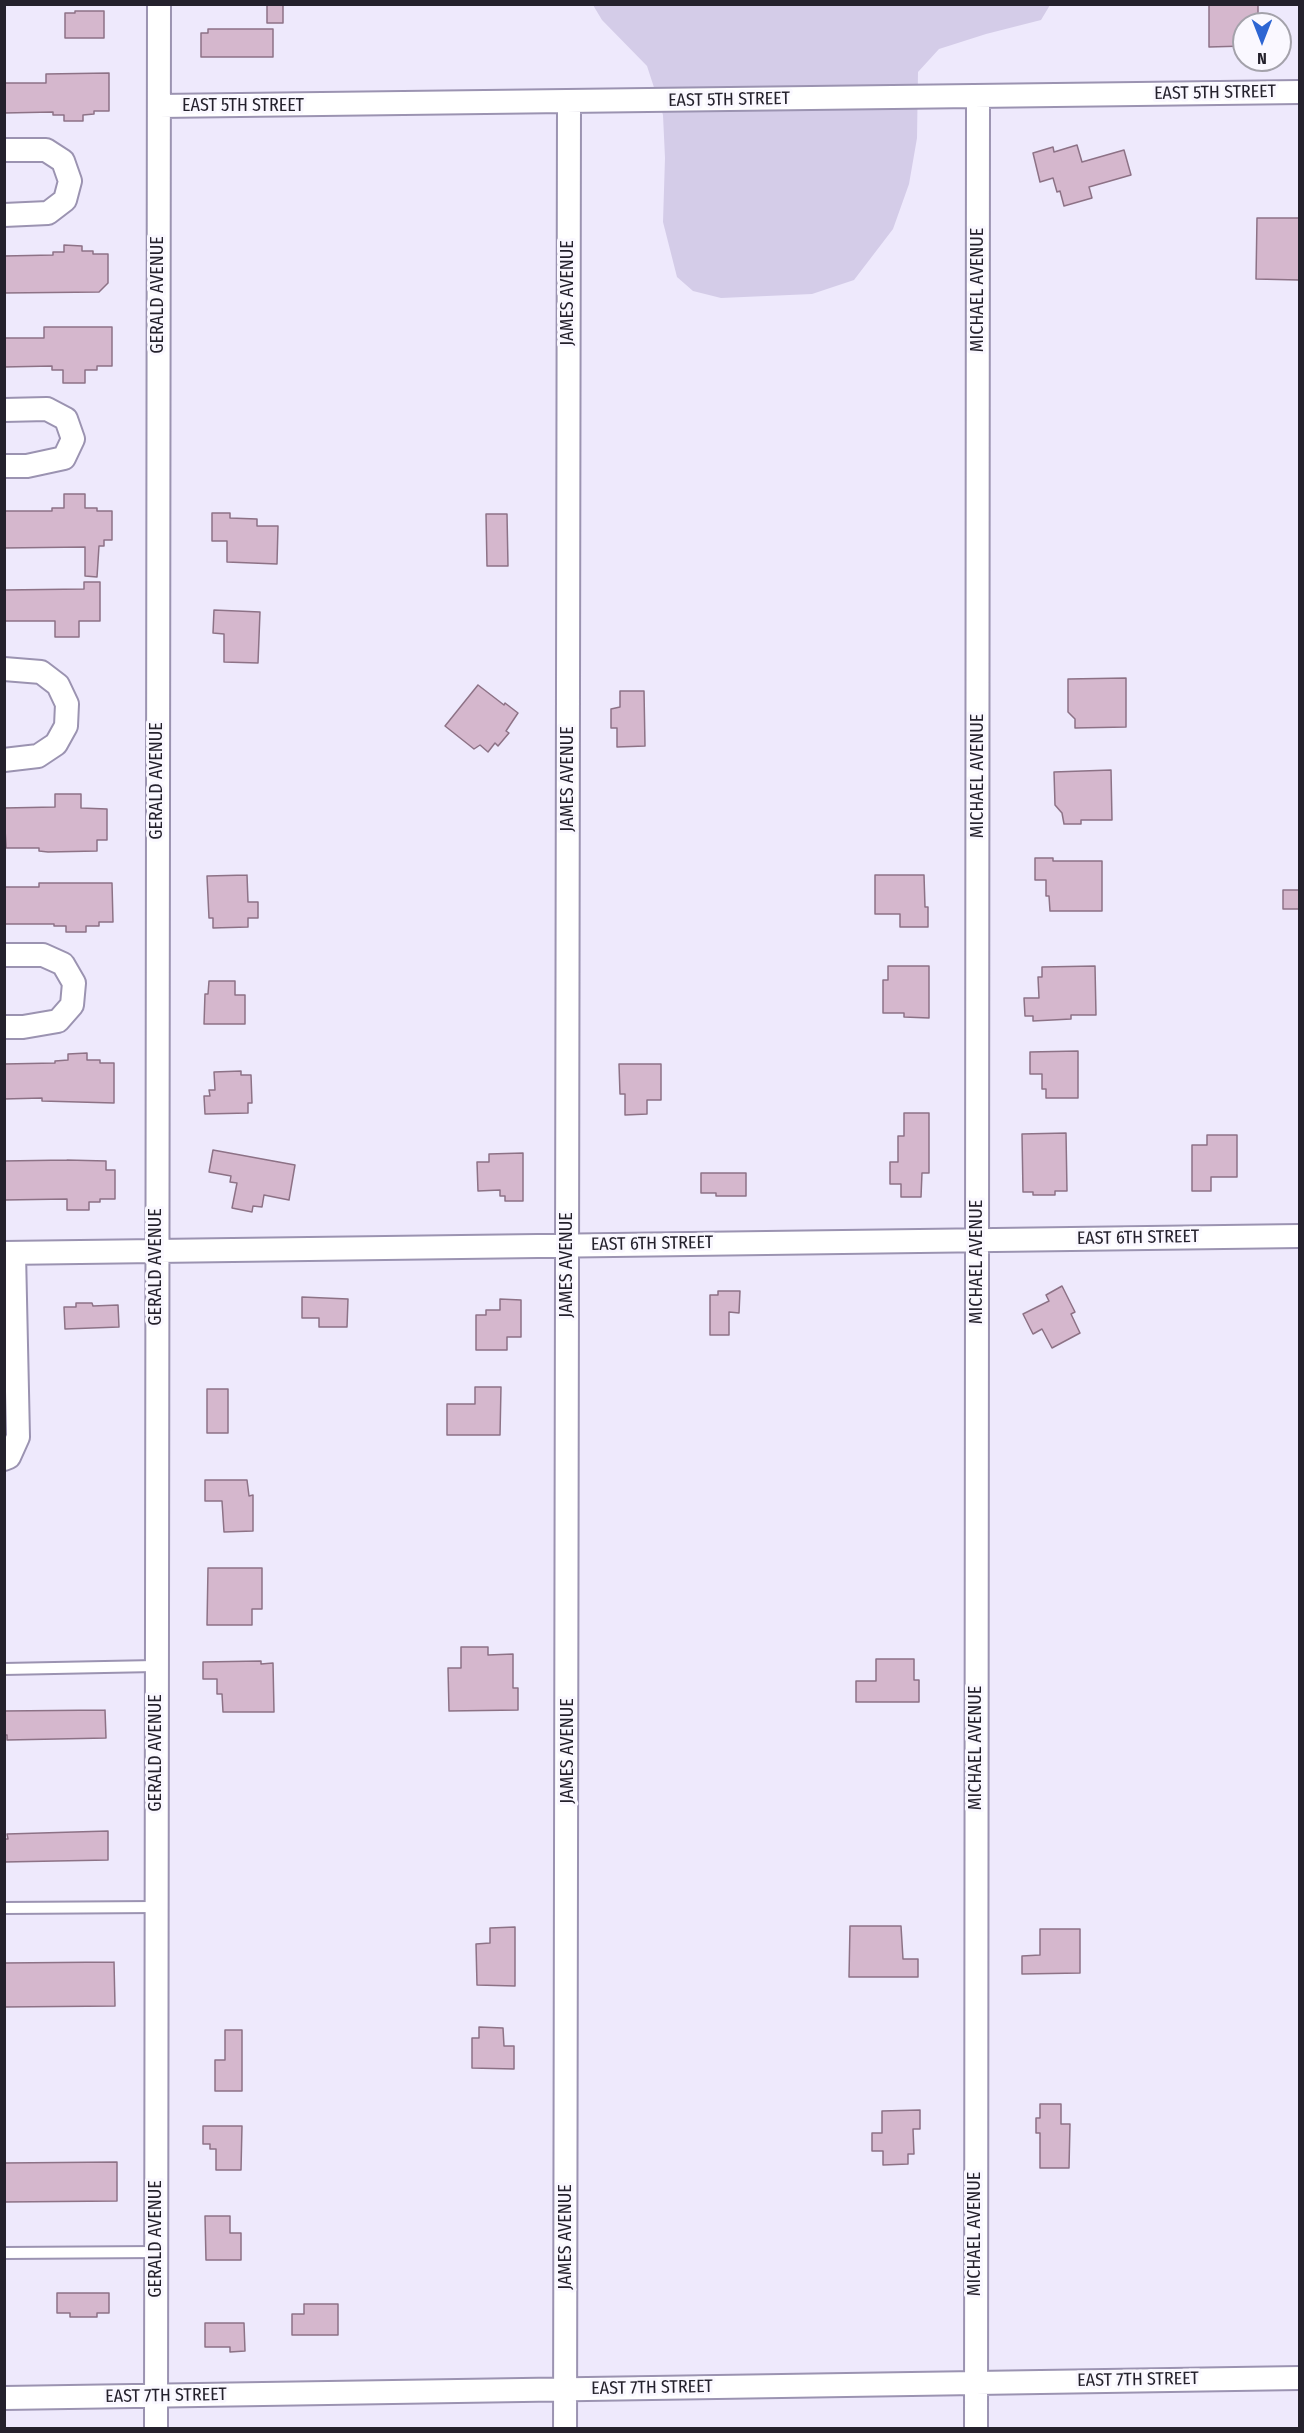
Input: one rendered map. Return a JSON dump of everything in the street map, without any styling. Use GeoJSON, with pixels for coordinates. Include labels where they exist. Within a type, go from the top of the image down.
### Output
{"type":"FeatureCollection","features":[{"type":"Feature","properties":{"kind":"street","name":"GERALD AVENUE"},"geometry":{"type":"LineString","coordinates":[[156,2428],[155,1666],[159,4]]}},
{"type":"Feature","properties":{"kind":"street","name":"EAST 5TH STREET"},"geometry":{"type":"LineString","coordinates":[[159,106],[1299,92]]}},
{"type":"Feature","properties":{"kind":"street","name":"MICHAEL AVENUE"},"geometry":{"type":"LineString","coordinates":[[976,2428],[978,96]]}},
{"type":"Feature","properties":{"kind":"street","name":"JAMES AVENUE"},"geometry":{"type":"LineString","coordinates":[[565,2428],[569,102]]}},
{"type":"Feature","properties":{"kind":"street"},"geometry":{"type":"LineString","coordinates":[[4,150],[46,150],[63,161],[70,181],[65,200],[48,213],[4,215]]}},
{"type":"Feature","properties":{"kind":"street"},"geometry":{"type":"LineString","coordinates":[[4,410],[46,409],[66,418],[73,439],[64,458],[27,466],[4,466]]}},
{"type":"Feature","properties":{"kind":"street"},"geometry":{"type":"LineString","coordinates":[[4,669],[41,672],[58,685],[67,704],[66,726],[56,744],[38,756],[4,760]]}},
{"type":"Feature","properties":{"kind":"street"},"geometry":{"type":"LineString","coordinates":[[4,955],[43,955],[63,964],[74,983],[72,1005],[58,1021],[23,1027],[4,1027]]}},
{"type":"Feature","properties":{"kind":"street","name":"EAST 6TH STREET"},"geometry":{"type":"LineString","coordinates":[[9,1253],[1299,1236]]}},
{"type":"Feature","properties":{"kind":"street"},"geometry":{"type":"LineString","coordinates":[[4,1459],[9,1457],[18,1437],[10,1340],[9,1253]]}},
{"type":"Feature","properties":{"kind":"street","name":"EAST 7TH STREET"},"geometry":{"type":"LineString","coordinates":[[4,2398],[1299,2378]]}},
{"type":"Feature","properties":{"kind":"lane"},"geometry":{"type":"LineString","coordinates":[[4,1669],[155,1666]]}},
{"type":"Feature","properties":{"kind":"lane"},"geometry":{"type":"LineString","coordinates":[[4,1908],[156,1907]]}},
{"type":"Feature","properties":{"kind":"lane"},"geometry":{"type":"LineString","coordinates":[[4,2253],[156,2252]]}},
{"type":"Feature","properties":{"kind":"shaded area"},"geometry":{"type":"Polygon","coordinates":[[[593,5],[1050,5],[1041,20],[939,49],[918,72],[917,138],[909,184],[893,229],[854,280],[812,294],[721,298],[693,291],[677,277],[663,222],[665,158],[663,115],[647,66],[602,20],[593,5]]]}},
{"type":"Feature","properties":{"kind":"building"},"geometry":{"type":"Polygon","coordinates":[[[267,4],[283,4],[283,23],[267,23],[267,4]]]}},
{"type":"Feature","properties":{"kind":"building"},"geometry":{"type":"Polygon","coordinates":[[[1209,4],[1258,4],[1258,12],[1232,12],[1232,46],[1209,47],[1209,4]]]}},
{"type":"Feature","properties":{"kind":"building"},"geometry":{"type":"Polygon","coordinates":[[[75,11],[104,11],[104,38],[65,38],[65,13],[75,13],[75,11]]]}},
{"type":"Feature","properties":{"kind":"building"},"geometry":{"type":"Polygon","coordinates":[[[208,29],[273,29],[273,57],[201,57],[201,33],[208,33],[208,29]]]}},
{"type":"Feature","properties":{"kind":"building"},"geometry":{"type":"Polygon","coordinates":[[[109,73],[109,111],[94,111],[94,114],[83,115],[83,121],[64,121],[64,115],[53,115],[53,112],[4,113],[4,83],[46,83],[46,74],[109,73]]]}},
{"type":"Feature","properties":{"kind":"building"},"geometry":{"type":"Polygon","coordinates":[[[1077,145],[1082,162],[1124,150],[1131,175],[1089,187],[1092,198],[1064,206],[1053,178],[1040,182],[1033,153],[1053,147],[1054,152],[1077,145]]]}},
{"type":"Feature","properties":{"kind":"building"},"geometry":{"type":"Polygon","coordinates":[[[1257,218],[1299,218],[1299,280],[1256,279],[1257,218]]]}},
{"type":"Feature","properties":{"kind":"building"},"geometry":{"type":"Polygon","coordinates":[[[64,245],[82,246],[82,251],[93,251],[93,254],[108,254],[108,283],[99,292],[4,293],[4,256],[53,255],[53,252],[64,252],[64,245]]]}},
{"type":"Feature","properties":{"kind":"building"},"geometry":{"type":"Polygon","coordinates":[[[44,327],[112,327],[112,366],[97,366],[97,370],[85,370],[85,383],[63,383],[63,370],[52,370],[52,366],[4,367],[4,338],[44,338],[44,327]]]}},
{"type":"Feature","properties":{"kind":"building"},"geometry":{"type":"Polygon","coordinates":[[[64,494],[85,494],[85,508],[112,511],[112,540],[104,540],[104,546],[99,546],[97,577],[85,576],[85,547],[4,548],[4,511],[52,511],[52,508],[64,508],[64,494]]]}},
{"type":"Feature","properties":{"kind":"building"},"geometry":{"type":"Polygon","coordinates":[[[212,513],[230,513],[230,518],[257,519],[257,526],[278,526],[277,564],[227,562],[227,541],[212,541],[212,513]]]}},
{"type":"Feature","properties":{"kind":"building"},"geometry":{"type":"Polygon","coordinates":[[[486,514],[507,514],[508,566],[487,566],[486,514]]]}},
{"type":"Feature","properties":{"kind":"building"},"geometry":{"type":"Polygon","coordinates":[[[84,582],[100,582],[100,621],[79,621],[79,637],[55,637],[55,621],[4,621],[4,590],[84,589],[84,582]]]}},
{"type":"Feature","properties":{"kind":"building"},"geometry":{"type":"Polygon","coordinates":[[[214,610],[260,612],[258,663],[224,662],[224,634],[213,633],[214,610]]]}},
{"type":"Feature","properties":{"kind":"building"},"geometry":{"type":"Polygon","coordinates":[[[1126,678],[1126,727],[1075,728],[1075,719],[1068,712],[1068,679],[1126,678]]]}},
{"type":"Feature","properties":{"kind":"building"},"geometry":{"type":"Polygon","coordinates":[[[478,685],[518,713],[506,731],[509,733],[498,746],[495,743],[488,752],[480,745],[474,749],[445,726],[478,685]]]}},
{"type":"Feature","properties":{"kind":"building"},"geometry":{"type":"Polygon","coordinates":[[[620,691],[644,691],[645,746],[617,747],[617,728],[611,728],[611,709],[620,707],[620,691]]]}},
{"type":"Feature","properties":{"kind":"building"},"geometry":{"type":"Polygon","coordinates":[[[1111,770],[1112,820],[1081,820],[1081,824],[1064,824],[1062,813],[1055,805],[1054,772],[1111,770]]]}},
{"type":"Feature","properties":{"kind":"building"},"geometry":{"type":"Polygon","coordinates":[[[55,794],[81,794],[81,808],[107,809],[107,840],[97,840],[97,851],[48,852],[39,851],[39,848],[6,848],[4,808],[55,807],[55,794]]]}},
{"type":"Feature","properties":{"kind":"building"},"geometry":{"type":"Polygon","coordinates":[[[1035,858],[1053,858],[1053,861],[1102,861],[1102,911],[1050,911],[1049,896],[1046,896],[1046,880],[1035,880],[1035,858]]]}},
{"type":"Feature","properties":{"kind":"building"},"geometry":{"type":"Polygon","coordinates":[[[247,875],[248,902],[258,902],[258,918],[248,918],[248,927],[213,928],[213,918],[209,918],[207,876],[247,875]]]}},
{"type":"Feature","properties":{"kind":"building"},"geometry":{"type":"Polygon","coordinates":[[[875,875],[924,875],[928,927],[900,927],[900,914],[875,914],[875,875]]]}},
{"type":"Feature","properties":{"kind":"building"},"geometry":{"type":"Polygon","coordinates":[[[39,883],[112,883],[113,922],[99,922],[99,926],[86,926],[86,932],[66,932],[66,926],[54,926],[54,924],[4,924],[4,887],[39,887],[39,883]]]}},
{"type":"Feature","properties":{"kind":"building"},"geometry":{"type":"Polygon","coordinates":[[[1283,890],[1299,890],[1299,909],[1283,909],[1283,890]]]}},
{"type":"Feature","properties":{"kind":"building"},"geometry":{"type":"Polygon","coordinates":[[[888,966],[929,966],[929,1018],[904,1017],[904,1013],[883,1013],[883,980],[888,980],[888,966]]]}},
{"type":"Feature","properties":{"kind":"building"},"geometry":{"type":"Polygon","coordinates":[[[1095,966],[1096,1015],[1071,1015],[1071,1019],[1033,1021],[1033,1016],[1025,1016],[1024,998],[1039,998],[1038,977],[1042,977],[1042,967],[1095,966]]]}},
{"type":"Feature","properties":{"kind":"building"},"geometry":{"type":"Polygon","coordinates":[[[209,981],[235,981],[235,995],[245,995],[245,1024],[204,1024],[205,994],[208,994],[209,981]]]}},
{"type":"Feature","properties":{"kind":"building"},"geometry":{"type":"Polygon","coordinates":[[[1078,1051],[1078,1098],[1046,1098],[1046,1089],[1042,1089],[1042,1074],[1030,1074],[1030,1052],[1078,1051]]]}},
{"type":"Feature","properties":{"kind":"building"},"geometry":{"type":"Polygon","coordinates":[[[87,1053],[87,1060],[114,1063],[114,1103],[42,1101],[42,1098],[4,1099],[4,1064],[55,1063],[55,1061],[68,1060],[68,1054],[87,1053]]]}},
{"type":"Feature","properties":{"kind":"building"},"geometry":{"type":"Polygon","coordinates":[[[619,1064],[661,1064],[661,1100],[647,1100],[647,1114],[625,1115],[625,1094],[620,1094],[619,1064]]]}},
{"type":"Feature","properties":{"kind":"building"},"geometry":{"type":"Polygon","coordinates":[[[241,1071],[241,1075],[251,1075],[252,1103],[248,1103],[248,1113],[205,1114],[204,1096],[210,1096],[209,1090],[215,1090],[214,1072],[241,1071]]]}},
{"type":"Feature","properties":{"kind":"building"},"geometry":{"type":"Polygon","coordinates":[[[904,1113],[929,1113],[929,1173],[922,1173],[921,1197],[901,1197],[901,1184],[890,1184],[890,1162],[898,1162],[898,1136],[904,1136],[904,1113]]]}},
{"type":"Feature","properties":{"kind":"building"},"geometry":{"type":"Polygon","coordinates":[[[1066,1133],[1067,1191],[1055,1191],[1055,1195],[1033,1195],[1033,1192],[1023,1192],[1022,1134],[1066,1133]]]}},
{"type":"Feature","properties":{"kind":"building"},"geometry":{"type":"Polygon","coordinates":[[[1207,1135],[1237,1135],[1237,1177],[1211,1177],[1211,1191],[1192,1191],[1192,1145],[1207,1145],[1207,1135]]]}},
{"type":"Feature","properties":{"kind":"building"},"geometry":{"type":"Polygon","coordinates":[[[213,1150],[295,1165],[289,1200],[264,1195],[262,1207],[253,1206],[252,1212],[232,1208],[237,1183],[230,1182],[231,1176],[209,1172],[213,1150]]]}},
{"type":"Feature","properties":{"kind":"building"},"geometry":{"type":"Polygon","coordinates":[[[523,1153],[523,1201],[505,1201],[505,1196],[500,1196],[500,1190],[478,1191],[477,1162],[489,1162],[489,1154],[523,1153]]]}},
{"type":"Feature","properties":{"kind":"building"},"geometry":{"type":"Polygon","coordinates":[[[4,1161],[106,1161],[106,1170],[115,1170],[115,1199],[89,1202],[89,1210],[67,1210],[67,1199],[4,1200],[4,1161]]]}},
{"type":"Feature","properties":{"kind":"building"},"geometry":{"type":"Polygon","coordinates":[[[701,1173],[746,1173],[746,1196],[716,1196],[716,1193],[701,1193],[701,1173]]]}},
{"type":"Feature","properties":{"kind":"building"},"geometry":{"type":"Polygon","coordinates":[[[1062,1286],[1075,1312],[1071,1314],[1080,1333],[1052,1348],[1042,1329],[1033,1334],[1023,1314],[1049,1301],[1046,1295],[1062,1286]]]}},
{"type":"Feature","properties":{"kind":"building"},"geometry":{"type":"Polygon","coordinates":[[[718,1291],[740,1291],[739,1313],[729,1312],[729,1335],[710,1335],[710,1295],[718,1295],[718,1291]]]}},
{"type":"Feature","properties":{"kind":"building"},"geometry":{"type":"Polygon","coordinates":[[[302,1297],[348,1299],[347,1327],[319,1327],[319,1318],[302,1318],[302,1297]]]}},
{"type":"Feature","properties":{"kind":"building"},"geometry":{"type":"Polygon","coordinates":[[[500,1299],[521,1300],[521,1337],[507,1337],[507,1350],[476,1350],[476,1315],[486,1315],[486,1310],[500,1310],[500,1299]]]}},
{"type":"Feature","properties":{"kind":"building"},"geometry":{"type":"Polygon","coordinates":[[[76,1303],[92,1303],[93,1306],[118,1305],[119,1327],[65,1329],[64,1307],[76,1307],[76,1303]]]}},
{"type":"Feature","properties":{"kind":"building"},"geometry":{"type":"Polygon","coordinates":[[[475,1387],[501,1387],[500,1435],[447,1435],[447,1404],[475,1404],[475,1387]]]}},
{"type":"Feature","properties":{"kind":"building"},"geometry":{"type":"Polygon","coordinates":[[[207,1389],[228,1389],[228,1433],[207,1433],[207,1389]]]}},
{"type":"Feature","properties":{"kind":"building"},"geometry":{"type":"Polygon","coordinates":[[[205,1480],[247,1480],[249,1496],[253,1495],[253,1531],[224,1532],[222,1501],[205,1501],[205,1480]]]}},
{"type":"Feature","properties":{"kind":"building"},"geometry":{"type":"Polygon","coordinates":[[[208,1568],[262,1568],[262,1609],[252,1609],[252,1625],[207,1625],[208,1568]]]}},
{"type":"Feature","properties":{"kind":"building"},"geometry":{"type":"Polygon","coordinates":[[[461,1647],[488,1647],[488,1655],[513,1654],[513,1688],[518,1688],[518,1710],[449,1711],[448,1668],[461,1668],[461,1647]]]}},
{"type":"Feature","properties":{"kind":"building"},"geometry":{"type":"Polygon","coordinates":[[[876,1659],[914,1659],[914,1680],[919,1680],[919,1702],[856,1702],[856,1681],[876,1681],[876,1659]]]}},
{"type":"Feature","properties":{"kind":"building"},"geometry":{"type":"Polygon","coordinates":[[[261,1661],[261,1664],[273,1663],[274,1712],[223,1712],[222,1694],[217,1694],[217,1679],[203,1679],[203,1662],[261,1661]]]}},
{"type":"Feature","properties":{"kind":"building"},"geometry":{"type":"Polygon","coordinates":[[[105,1710],[106,1738],[7,1740],[7,1735],[4,1735],[4,1711],[105,1710]]]}},
{"type":"Feature","properties":{"kind":"building"},"geometry":{"type":"Polygon","coordinates":[[[108,1831],[108,1860],[4,1862],[4,1839],[8,1839],[7,1834],[108,1831]]]}},
{"type":"Feature","properties":{"kind":"building"},"geometry":{"type":"Polygon","coordinates":[[[850,1926],[901,1926],[903,1959],[918,1959],[918,1977],[849,1977],[850,1926]]]}},
{"type":"Feature","properties":{"kind":"building"},"geometry":{"type":"Polygon","coordinates":[[[515,1927],[515,1986],[477,1985],[476,1944],[490,1943],[490,1928],[515,1927]]]}},
{"type":"Feature","properties":{"kind":"building"},"geometry":{"type":"Polygon","coordinates":[[[1040,1929],[1080,1929],[1080,1973],[1022,1974],[1022,1956],[1040,1955],[1040,1929]]]}},
{"type":"Feature","properties":{"kind":"building"},"geometry":{"type":"Polygon","coordinates":[[[114,1962],[115,2006],[4,2007],[4,1963],[114,1962]]]}},
{"type":"Feature","properties":{"kind":"building"},"geometry":{"type":"Polygon","coordinates":[[[479,2027],[503,2028],[504,2046],[514,2046],[514,2069],[472,2068],[472,2038],[479,2038],[479,2027]]]}},
{"type":"Feature","properties":{"kind":"building"},"geometry":{"type":"Polygon","coordinates":[[[225,2030],[242,2030],[242,2091],[215,2091],[215,2060],[225,2060],[225,2030]]]}},
{"type":"Feature","properties":{"kind":"building"},"geometry":{"type":"Polygon","coordinates":[[[1040,2104],[1061,2104],[1061,2124],[1070,2124],[1069,2168],[1040,2168],[1040,2133],[1036,2133],[1036,2118],[1040,2118],[1040,2104]]]}},
{"type":"Feature","properties":{"kind":"building"},"geometry":{"type":"Polygon","coordinates":[[[920,2110],[920,2129],[913,2129],[914,2154],[908,2154],[908,2164],[883,2165],[883,2151],[872,2151],[872,2133],[882,2133],[882,2111],[920,2110]]]}},
{"type":"Feature","properties":{"kind":"building"},"geometry":{"type":"Polygon","coordinates":[[[203,2126],[242,2126],[241,2170],[216,2170],[216,2149],[210,2149],[210,2144],[203,2144],[203,2126]]]}},
{"type":"Feature","properties":{"kind":"building"},"geometry":{"type":"Polygon","coordinates":[[[117,2162],[117,2201],[4,2202],[4,2163],[117,2162]]]}},
{"type":"Feature","properties":{"kind":"building"},"geometry":{"type":"Polygon","coordinates":[[[205,2216],[230,2216],[230,2233],[241,2233],[241,2260],[206,2260],[205,2216]]]}},
{"type":"Feature","properties":{"kind":"building"},"geometry":{"type":"Polygon","coordinates":[[[57,2293],[109,2293],[109,2313],[97,2313],[97,2317],[70,2317],[70,2313],[57,2313],[57,2293]]]}},
{"type":"Feature","properties":{"kind":"building"},"geometry":{"type":"Polygon","coordinates":[[[304,2304],[338,2304],[338,2335],[292,2335],[292,2314],[304,2314],[304,2304]]]}},
{"type":"Feature","properties":{"kind":"building"},"geometry":{"type":"Polygon","coordinates":[[[205,2323],[244,2323],[245,2351],[230,2352],[230,2347],[205,2347],[205,2323]]]}}]}
